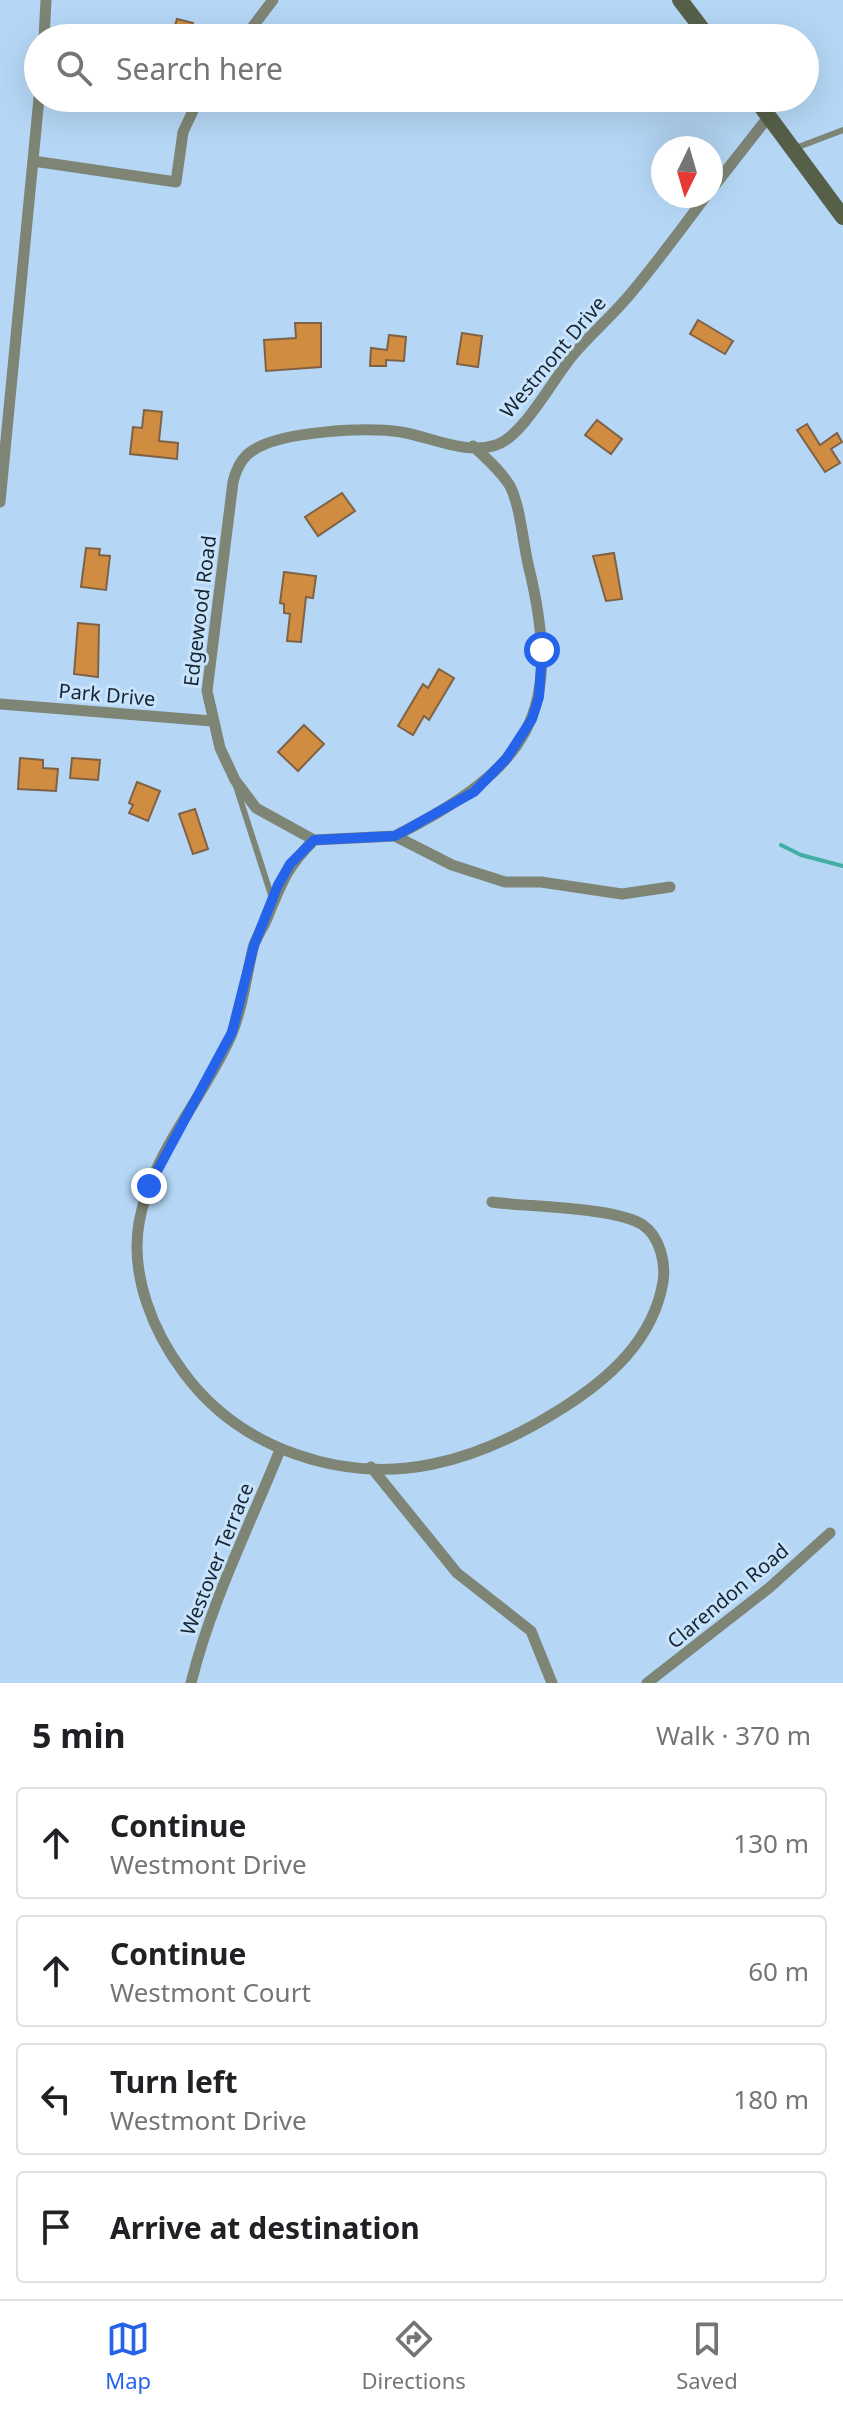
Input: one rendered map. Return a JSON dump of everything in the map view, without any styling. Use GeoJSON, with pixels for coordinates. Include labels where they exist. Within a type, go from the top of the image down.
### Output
{"type":"FeatureCollection","features":[{"type":"Feature","properties":{"kind":"main road"},"geometry":{"type":"LineString","coordinates":[[680,0],[698,24]]}},
{"type":"Feature","properties":{"kind":"main road"},"geometry":{"type":"LineString","coordinates":[[766,112],[843,217]]}},
{"type":"Feature","properties":{"kind":"street"},"geometry":{"type":"LineString","coordinates":[[45,24],[46,0]]}},
{"type":"Feature","properties":{"kind":"street"},"geometry":{"type":"LineString","coordinates":[[255,24],[273,0]]}},
{"type":"Feature","properties":{"kind":"street"},"geometry":{"type":"LineString","coordinates":[[0,502],[38,112]]}},
{"type":"Feature","properties":{"kind":"street"},"geometry":{"type":"LineString","coordinates":[[33,161],[176,182],[183,132],[192,112]]}},
{"type":"Feature","properties":{"kind":"street"},"geometry":{"type":"LineString","coordinates":[[723,175],[769,116]]}},
{"type":"Feature","properties":{"kind":"street","name":"Westmont Drive"},"geometry":{"type":"LineString","coordinates":[[473,446],[492,447],[502,443],[520,427],[556,376],[632,292],[697,208]]}},
{"type":"Feature","properties":{"kind":"street","name":"Edgewood Road"},"geometry":{"type":"LineString","coordinates":[[314,840],[256,808],[233,776],[212,721],[207,679],[233,482],[242,461],[261,447],[300,437],[370,430],[416,435],[450,445],[473,446]]}},
{"type":"Feature","properties":{"kind":"street"},"geometry":{"type":"LineString","coordinates":[[473,446],[506,480],[515,500],[542,627],[539,697],[527,729],[491,777],[454,805],[395,836],[314,840],[290,864],[254,945],[232,1032],[149,1186],[141,1209],[137,1255],[151,1312],[177,1365],[225,1417],[280,1450],[314,1460],[371,1467],[406,1467],[452,1459],[548,1417],[606,1376],[638,1342],[650,1322],[661,1289],[664,1265],[657,1243],[643,1225],[609,1213],[492,1202]]}},
{"type":"Feature","properties":{"kind":"street","name":"Park Drive"},"geometry":{"type":"LineString","coordinates":[[0,704],[212,721]]}},
{"type":"Feature","properties":{"kind":"street"},"geometry":{"type":"LineString","coordinates":[[395,836],[452,865],[505,882],[541,882],[622,894],[670,887]]}},
{"type":"Feature","properties":{"kind":"street","name":"Westover Terrace"},"geometry":{"type":"LineString","coordinates":[[191,1683],[221,1588],[241,1549],[280,1450]]}},
{"type":"Feature","properties":{"kind":"street"},"geometry":{"type":"LineString","coordinates":[[371,1467],[457,1573],[531,1631],[552,1683]]}},
{"type":"Feature","properties":{"kind":"street","name":"Clarendon Road"},"geometry":{"type":"LineString","coordinates":[[647,1683],[769,1588],[830,1533]]}},
{"type":"Feature","properties":{"kind":"lane"},"geometry":{"type":"LineString","coordinates":[[793,149],[843,130]]}},
{"type":"Feature","properties":{"kind":"lane"},"geometry":{"type":"LineString","coordinates":[[233,776],[273,901]]}},
{"type":"Feature","properties":{"kind":"building"},"geometry":{"type":"Polygon","coordinates":[[[177,19],[193,23],[193,24],[175,24],[177,19]]]}},
{"type":"Feature","properties":{"kind":"building"},"geometry":{"type":"Polygon","coordinates":[[[698,320],[733,341],[725,354],[690,334],[698,320]]]}},
{"type":"Feature","properties":{"kind":"building"},"geometry":{"type":"Polygon","coordinates":[[[295,323],[321,323],[321,367],[266,371],[264,340],[296,338],[295,323]]]}},
{"type":"Feature","properties":{"kind":"building"},"geometry":{"type":"Polygon","coordinates":[[[462,333],[482,336],[478,367],[457,364],[462,333]]]}},
{"type":"Feature","properties":{"kind":"building"},"geometry":{"type":"Polygon","coordinates":[[[389,335],[406,337],[404,361],[386,360],[386,366],[370,366],[371,348],[387,350],[389,335]]]}},
{"type":"Feature","properties":{"kind":"building"},"geometry":{"type":"Polygon","coordinates":[[[144,410],[162,412],[159,441],[178,443],[177,459],[130,454],[133,427],[142,428],[144,410]]]}},
{"type":"Feature","properties":{"kind":"building"},"geometry":{"type":"Polygon","coordinates":[[[597,420],[622,439],[611,454],[585,435],[597,420]]]}},
{"type":"Feature","properties":{"kind":"building"},"geometry":{"type":"Polygon","coordinates":[[[807,424],[820,445],[837,433],[842,442],[831,449],[840,463],[825,472],[797,430],[807,424]]]}},
{"type":"Feature","properties":{"kind":"building"},"geometry":{"type":"Polygon","coordinates":[[[342,493],[355,511],[318,536],[305,517],[342,493]]]}},
{"type":"Feature","properties":{"kind":"building"},"geometry":{"type":"Polygon","coordinates":[[[86,548],[100,549],[99,555],[110,556],[106,590],[81,587],[86,548]]]}},
{"type":"Feature","properties":{"kind":"building"},"geometry":{"type":"Polygon","coordinates":[[[614,553],[622,599],[606,601],[593,556],[614,553]]]}},
{"type":"Feature","properties":{"kind":"building"},"geometry":{"type":"Polygon","coordinates":[[[284,572],[316,576],[313,598],[306,597],[301,642],[287,641],[290,614],[284,613],[284,604],[280,603],[284,572]]]}},
{"type":"Feature","properties":{"kind":"building"},"geometry":{"type":"Polygon","coordinates":[[[78,623],[99,625],[98,677],[74,674],[78,623]]]}},
{"type":"Feature","properties":{"kind":"building"},"geometry":{"type":"Polygon","coordinates":[[[439,669],[454,678],[429,720],[424,716],[413,735],[398,726],[423,684],[428,688],[439,669]]]}},
{"type":"Feature","properties":{"kind":"building"},"geometry":{"type":"Polygon","coordinates":[[[304,725],[324,744],[298,771],[278,752],[304,725]]]}},
{"type":"Feature","properties":{"kind":"building"},"geometry":{"type":"Polygon","coordinates":[[[20,758],[43,760],[43,768],[58,769],[56,791],[18,789],[20,758]]]}},
{"type":"Feature","properties":{"kind":"building"},"geometry":{"type":"Polygon","coordinates":[[[72,758],[100,760],[98,780],[70,778],[72,758]]]}},
{"type":"Feature","properties":{"kind":"building"},"geometry":{"type":"Polygon","coordinates":[[[137,782],[160,791],[148,821],[129,813],[133,805],[129,803],[137,782]]]}},
{"type":"Feature","properties":{"kind":"building"},"geometry":{"type":"Polygon","coordinates":[[[195,809],[208,849],[193,854],[179,814],[195,809]]]}},
{"type":"Feature","properties":{"kind":"waterway"},"geometry":{"type":"LineString","coordinates":[[781,845],[801,855],[843,866]]}},
{"type":"Feature","properties":{"kind":"route"},"geometry":{"type":"LineString","coordinates":[[149,1186],[169,1144],[218,1064],[243,999],[254,945],[268,918],[278,885],[290,864],[314,840],[395,836],[474,792],[506,759],[532,719],[541,686],[542,650]]}}]}
